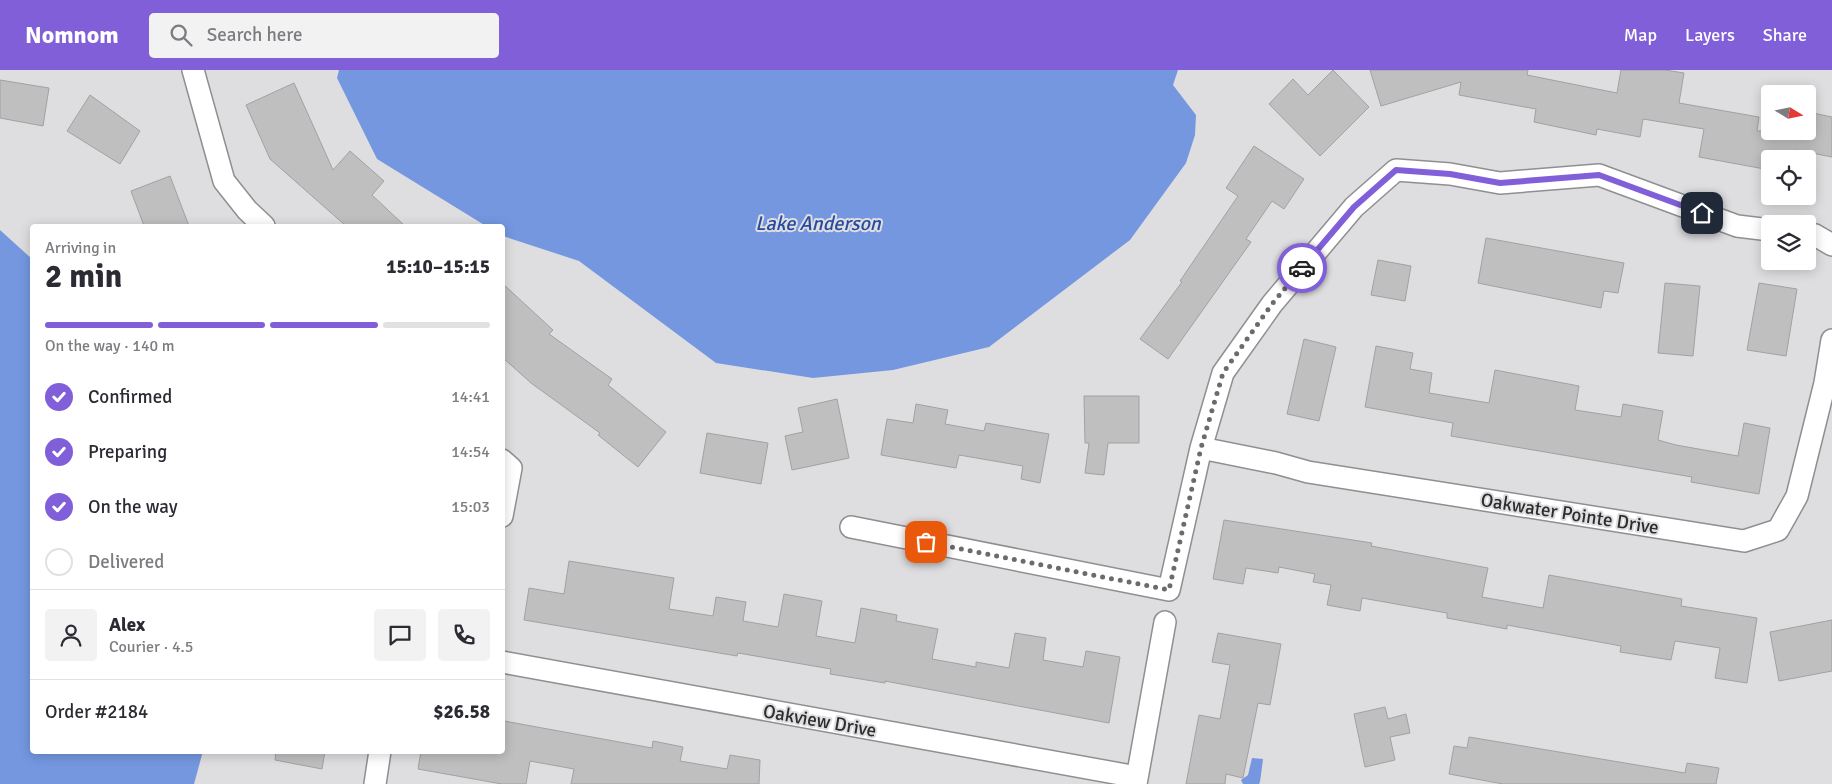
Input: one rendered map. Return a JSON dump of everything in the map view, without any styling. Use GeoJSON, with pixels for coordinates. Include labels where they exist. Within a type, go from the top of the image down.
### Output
{"type":"FeatureCollection","features":[{"type":"Feature","properties":{"kind":"street"},"geometry":{"type":"LineString","coordinates":[[193,70],[224,181],[247,210],[262,224]]}},
{"type":"Feature","properties":{"kind":"street"},"geometry":{"type":"LineString","coordinates":[[851,526],[1169,590],[1201,448],[1223,373],[1272,304],[1354,207],[1396,170],[1450,174],[1500,183],[1599,175],[1737,226],[1761,229]]}},
{"type":"Feature","properties":{"kind":"street"},"geometry":{"type":"LineString","coordinates":[[1816,236],[1832,245]]}},
{"type":"Feature","properties":{"kind":"street","name":"Oakwater Pointe Drive"},"geometry":{"type":"LineString","coordinates":[[1201,448],[1276,463],[1308,472],[1744,541],[1778,530],[1796,496],[1829,384],[1832,340]]}},
{"type":"Feature","properties":{"kind":"street"},"geometry":{"type":"LineString","coordinates":[[505,463],[511,468],[505,500]]}},
{"type":"Feature","properties":{"kind":"street"},"geometry":{"type":"LineString","coordinates":[[1137,781],[1165,622]]}},
{"type":"Feature","properties":{"kind":"street","name":"Oakview Drive"},"geometry":{"type":"LineString","coordinates":[[505,663],[1137,781]]}},
{"type":"Feature","properties":{"kind":"street"},"geometry":{"type":"LineString","coordinates":[[375,784],[380,754]]}},
{"type":"Feature","properties":{"kind":"water","name":"Lake Anderson"},"geometry":{"type":"Polygon","coordinates":[[[339,70],[1178,70],[1173,85],[1196,115],[1195,135],[1186,163],[1130,240],[989,347],[893,370],[813,378],[716,363],[579,261],[505,237],[505,224],[483,224],[377,159],[337,78],[339,70]]]}},
{"type":"Feature","properties":{"kind":"water"},"geometry":{"type":"Polygon","coordinates":[[[0,230],[30,257],[30,754],[202,754],[194,784],[0,784],[0,230]]]}},
{"type":"Feature","properties":{"kind":"water"},"geometry":{"type":"Polygon","coordinates":[[[1252,758],[1263,759],[1260,782],[1259,784],[1243,784],[1241,780],[1248,775],[1252,758]]]}},
{"type":"Feature","properties":{"kind":"building"},"geometry":{"type":"Polygon","coordinates":[[[1333,70],[1369,107],[1320,156],[1269,104],[1293,79],[1308,95],[1333,70]]]}},
{"type":"Feature","properties":{"kind":"building"},"geometry":{"type":"Polygon","coordinates":[[[1370,70],[1528,70],[1527,75],[1617,93],[1621,70],[1665,70],[1684,73],[1679,103],[1759,117],[1757,131],[1761,131],[1761,140],[1816,140],[1816,114],[1832,117],[1832,157],[1816,154],[1816,150],[1761,150],[1761,168],[1699,157],[1704,129],[1643,119],[1640,137],[1597,129],[1596,135],[1534,122],[1536,109],[1459,95],[1461,82],[1381,106],[1370,70]]]}},
{"type":"Feature","properties":{"kind":"building"},"geometry":{"type":"Polygon","coordinates":[[[0,80],[49,88],[43,126],[0,118],[0,80]]]}},
{"type":"Feature","properties":{"kind":"building"},"geometry":{"type":"Polygon","coordinates":[[[294,83],[333,170],[350,151],[384,181],[372,195],[403,224],[344,224],[270,159],[246,105],[294,83]]]}},
{"type":"Feature","properties":{"kind":"building"},"geometry":{"type":"Polygon","coordinates":[[[90,95],[140,131],[120,164],[67,131],[90,95]]]}},
{"type":"Feature","properties":{"kind":"building"},"geometry":{"type":"Polygon","coordinates":[[[1254,146],[1304,179],[1284,209],[1272,201],[1246,239],[1251,242],[1168,359],[1140,339],[1182,282],[1180,281],[1238,196],[1226,188],[1254,146]]]}},
{"type":"Feature","properties":{"kind":"building"},"geometry":{"type":"Polygon","coordinates":[[[170,176],[188,224],[143,224],[131,191],[170,176]]]}},
{"type":"Feature","properties":{"kind":"building"},"geometry":{"type":"Polygon","coordinates":[[[1486,238],[1624,263],[1618,293],[1604,291],[1601,308],[1478,283],[1486,238]]]}},
{"type":"Feature","properties":{"kind":"building"},"geometry":{"type":"Polygon","coordinates":[[[1378,260],[1411,266],[1405,301],[1371,295],[1378,260]]]}},
{"type":"Feature","properties":{"kind":"building"},"geometry":{"type":"Polygon","coordinates":[[[1665,283],[1700,286],[1693,356],[1658,353],[1665,283]]]}},
{"type":"Feature","properties":{"kind":"building"},"geometry":{"type":"Polygon","coordinates":[[[1759,283],[1797,289],[1786,356],[1747,350],[1759,283]]]}},
{"type":"Feature","properties":{"kind":"building"},"geometry":{"type":"Polygon","coordinates":[[[505,286],[553,330],[549,334],[612,379],[608,385],[666,432],[638,467],[598,435],[600,433],[531,383],[505,360],[505,286]]]}},
{"type":"Feature","properties":{"kind":"building"},"geometry":{"type":"Polygon","coordinates":[[[1304,339],[1336,347],[1319,421],[1287,414],[1304,339]]]}},
{"type":"Feature","properties":{"kind":"building"},"geometry":{"type":"Polygon","coordinates":[[[1376,346],[1413,353],[1410,369],[1432,373],[1429,393],[1489,403],[1495,370],[1579,386],[1575,410],[1621,417],[1623,404],[1663,411],[1658,440],[1676,445],[1738,456],[1744,423],[1770,428],[1759,494],[1691,482],[1692,477],[1451,436],[1453,423],[1365,407],[1376,346]]]}},
{"type":"Feature","properties":{"kind":"building"},"geometry":{"type":"Polygon","coordinates":[[[1084,396],[1139,396],[1139,443],[1108,443],[1104,475],[1085,473],[1089,443],[1085,443],[1084,396]]]}},
{"type":"Feature","properties":{"kind":"building"},"geometry":{"type":"Polygon","coordinates":[[[837,399],[849,458],[792,470],[785,436],[803,432],[798,408],[837,399]]]}},
{"type":"Feature","properties":{"kind":"building"},"geometry":{"type":"Polygon","coordinates":[[[916,404],[948,410],[945,424],[984,431],[986,423],[1049,434],[1040,483],[1021,479],[1023,466],[959,455],[956,468],[881,455],[887,419],[913,423],[916,404]]]}},
{"type":"Feature","properties":{"kind":"building"},"geometry":{"type":"Polygon","coordinates":[[[707,433],[768,443],[761,484],[700,473],[707,433]]]}},
{"type":"Feature","properties":{"kind":"building"},"geometry":{"type":"Polygon","coordinates":[[[1224,520],[1372,543],[1371,546],[1488,568],[1482,597],[1543,608],[1549,575],[1682,599],[1681,606],[1757,618],[1747,683],[1715,678],[1720,648],[1675,641],[1671,660],[1620,652],[1621,646],[1507,625],[1507,629],[1447,618],[1447,613],[1362,598],[1360,611],[1327,605],[1331,585],[1313,582],[1315,574],[1279,567],[1278,573],[1246,568],[1243,584],[1213,579],[1224,520]]]}},
{"type":"Feature","properties":{"kind":"building"},"geometry":{"type":"Polygon","coordinates":[[[569,561],[674,578],[669,609],[713,616],[716,597],[746,602],[743,621],[778,627],[784,594],[822,601],[816,636],[855,643],[861,608],[897,615],[896,621],[938,629],[932,659],[976,667],[976,662],[1009,668],[1015,633],[1046,638],[1043,660],[1083,667],[1086,651],[1120,657],[1109,723],[885,681],[885,683],[830,674],[831,669],[738,653],[737,656],[524,620],[529,588],[564,594],[569,561]]]}},
{"type":"Feature","properties":{"kind":"building"},"geometry":{"type":"Polygon","coordinates":[[[1832,620],[1832,671],[1779,681],[1770,632],[1832,620]]]}},
{"type":"Feature","properties":{"kind":"building"},"geometry":{"type":"Polygon","coordinates":[[[1218,633],[1281,644],[1270,705],[1258,703],[1243,778],[1226,774],[1225,784],[1186,784],[1199,715],[1220,719],[1230,665],[1212,662],[1218,633]]]}},
{"type":"Feature","properties":{"kind":"building"},"geometry":{"type":"Polygon","coordinates":[[[1385,707],[1388,719],[1406,714],[1410,733],[1390,737],[1395,760],[1365,767],[1354,714],[1385,707]]]}},
{"type":"Feature","properties":{"kind":"building"},"geometry":{"type":"Polygon","coordinates":[[[505,721],[652,748],[653,741],[683,747],[680,761],[727,769],[730,755],[760,760],[759,784],[571,784],[574,769],[530,761],[526,784],[502,784],[418,769],[420,754],[505,754],[505,721]]]}},
{"type":"Feature","properties":{"kind":"building"},"geometry":{"type":"Polygon","coordinates":[[[1469,737],[1685,773],[1687,763],[1719,768],[1716,784],[1503,784],[1449,774],[1454,746],[1467,748],[1469,737]]]}},
{"type":"Feature","properties":{"kind":"building"},"geometry":{"type":"Polygon","coordinates":[[[276,754],[324,754],[322,769],[275,760],[276,754]]]}},
{"type":"Feature","properties":{"kind":"way so far"},"geometry":{"type":"LineString","coordinates":[[926,542],[1169,590],[1201,448],[1223,373],[1272,304],[1302,268]]}},
{"type":"Feature","properties":{"kind":"route"},"geometry":{"type":"LineString","coordinates":[[1302,268],[1354,207],[1396,170],[1450,174],[1500,183],[1599,175],[1702,213]]}}]}
